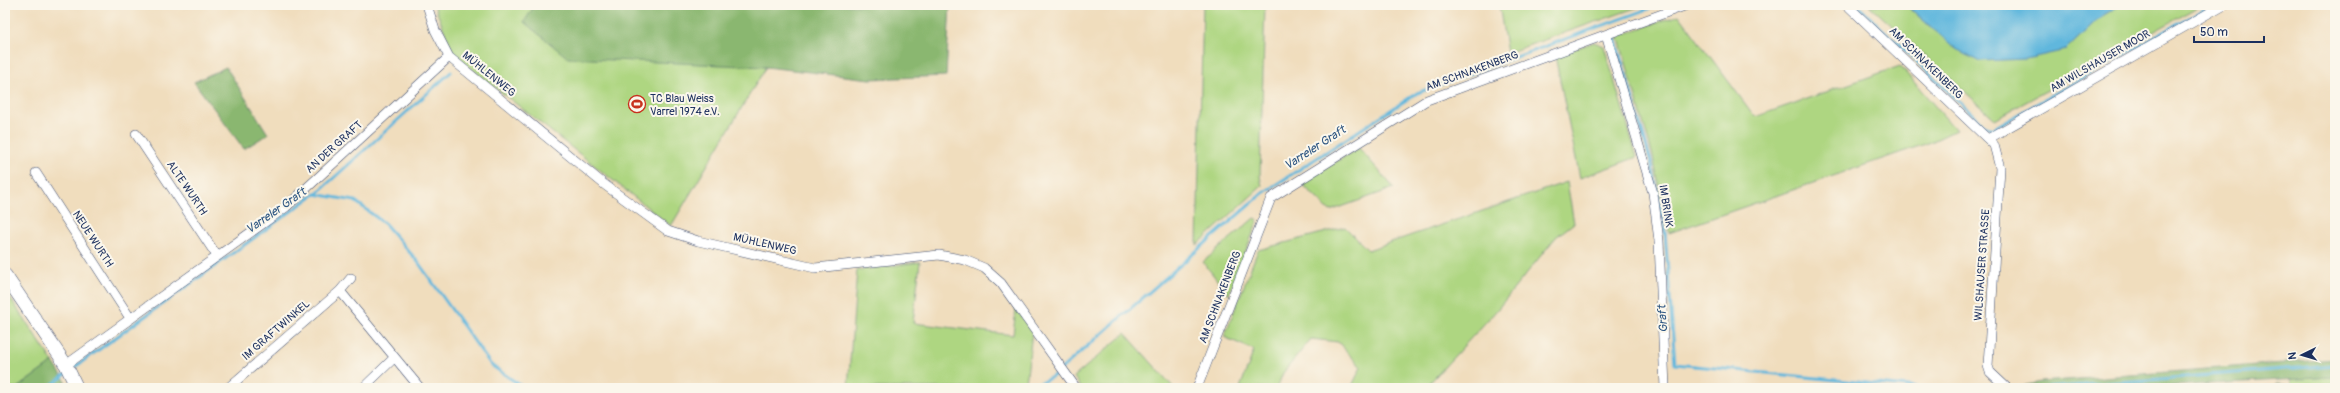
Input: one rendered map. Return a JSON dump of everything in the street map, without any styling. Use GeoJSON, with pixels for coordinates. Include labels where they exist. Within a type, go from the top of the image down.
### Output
{"type":"FeatureCollection","features":[{"type":"Feature","properties":{"kind":"main road"},"geometry":{"type":"LineString","coordinates":[[5,274],[68,369],[78,388]]}},
{"type":"Feature","properties":{"kind":"street"},"geometry":{"type":"LineString","coordinates":[[427,5],[435,30],[449,57]]}},
{"type":"Feature","properties":{"kind":"street","name":"AM SCHNAKENBERG"},"geometry":{"type":"LineString","coordinates":[[1197,388],[1271,198],[1427,100],[1687,5]]}},
{"type":"Feature","properties":{"kind":"street","name":"AM SCHNAKENBERG"},"geometry":{"type":"LineString","coordinates":[[1847,5],[1988,139]]}},
{"type":"Feature","properties":{"kind":"street","name":"AM WILSHAUSER MOOR"},"geometry":{"type":"LineString","coordinates":[[1988,139],[2224,5]]}},
{"type":"Feature","properties":{"kind":"street","name":"IM BRINK"},"geometry":{"type":"LineString","coordinates":[[1606,35],[1653,193],[1660,241],[1665,388]]}},
{"type":"Feature","properties":{"kind":"street","name":"AN DER GRAFT"},"geometry":{"type":"LineString","coordinates":[[68,369],[130,318],[286,206],[449,57]]}},
{"type":"Feature","properties":{"kind":"street","name":"MÜHLENWEG"},"geometry":{"type":"LineString","coordinates":[[449,57],[605,185],[668,231],[698,241],[815,268],[939,255],[965,260],[984,268],[1001,283],[1076,388]]}},
{"type":"Feature","properties":{"kind":"street","name":"ALTE WURTH"},"geometry":{"type":"LineString","coordinates":[[136,134],[217,256]]}},
{"type":"Feature","properties":{"kind":"street","name":"WILSHAUSER STRASSE"},"geometry":{"type":"LineString","coordinates":[[1988,139],[1994,145],[2000,168],[1988,366],[1990,372],[2007,388]]}},
{"type":"Feature","properties":{"kind":"street","name":"NEUE WURTH"},"geometry":{"type":"LineString","coordinates":[[36,173],[130,318]]}},
{"type":"Feature","properties":{"kind":"street","name":"IM GRAFTWINKEL"},"geometry":{"type":"LineString","coordinates":[[228,388],[340,291],[351,278]]}},
{"type":"Feature","properties":{"kind":"street"},"geometry":{"type":"LineString","coordinates":[[340,291],[420,388]]}},
{"type":"Feature","properties":{"kind":"street"},"geometry":{"type":"LineString","coordinates":[[363,388],[394,358]]}},
{"type":"Feature","properties":{"kind":"green space"},"geometry":{"type":"Polygon","coordinates":[[[434,5],[532,5],[533,8],[689,62],[766,67],[671,226],[454,55],[434,5]]]}},
{"type":"Feature","properties":{"kind":"green space"},"geometry":{"type":"Polygon","coordinates":[[[532,5],[950,5],[946,76],[870,79],[766,67],[568,58],[524,22],[533,8],[532,5]]]}},
{"type":"Feature","properties":{"kind":"green space"},"geometry":{"type":"Polygon","coordinates":[[[1203,5],[1265,5],[1260,176],[1262,186],[1197,245],[1203,5]]]}},
{"type":"Feature","properties":{"kind":"green space"},"geometry":{"type":"Polygon","coordinates":[[[1499,5],[1644,5],[1507,53],[1499,5]]]}},
{"type":"Feature","properties":{"kind":"green space"},"geometry":{"type":"Polygon","coordinates":[[[1869,5],[1906,5],[1935,31],[2066,50],[2099,18],[2120,5],[2202,5],[1995,119],[1869,5]]]}},
{"type":"Feature","properties":{"kind":"green space"},"geometry":{"type":"Polygon","coordinates":[[[1679,15],[1755,117],[1900,66],[1956,130],[1931,142],[1669,233],[1652,153],[1618,36],[1679,15]]]}},
{"type":"Feature","properties":{"kind":"green space"},"geometry":{"type":"Polygon","coordinates":[[[1594,42],[1604,46],[1637,157],[1580,178],[1555,56],[1594,42]]]}},
{"type":"Feature","properties":{"kind":"green space"},"geometry":{"type":"Polygon","coordinates":[[[226,67],[268,134],[244,149],[194,82],[226,67]]]}},
{"type":"Feature","properties":{"kind":"green space"},"geometry":{"type":"Polygon","coordinates":[[[1359,148],[1394,188],[1330,211],[1301,183],[1359,148]]]}},
{"type":"Feature","properties":{"kind":"green space"},"geometry":{"type":"Polygon","coordinates":[[[1567,182],[1574,223],[1556,237],[1496,311],[1425,388],[1351,388],[1361,367],[1338,342],[1311,339],[1283,373],[1277,388],[1240,388],[1254,350],[1224,337],[1258,250],[1345,227],[1368,250],[1567,182]]]}},
{"type":"Feature","properties":{"kind":"green space"},"geometry":{"type":"Polygon","coordinates":[[[1254,218],[1258,220],[1229,295],[1203,262],[1254,218]]]}},
{"type":"Feature","properties":{"kind":"green space"},"geometry":{"type":"Polygon","coordinates":[[[920,262],[913,323],[1013,335],[1016,308],[1032,332],[1026,384],[1019,388],[848,388],[857,270],[920,262]]]}},
{"type":"Feature","properties":{"kind":"green space"},"geometry":{"type":"Polygon","coordinates":[[[5,290],[53,362],[17,388],[5,388],[5,290]]]}},
{"type":"Feature","properties":{"kind":"green space"},"geometry":{"type":"Polygon","coordinates":[[[1125,333],[1174,388],[1081,388],[1074,377],[1125,333]]]}},
{"type":"Feature","properties":{"kind":"green space"},"geometry":{"type":"Polygon","coordinates":[[[2335,359],[2335,377],[2134,388],[2018,387],[2040,382],[2335,359]]]}},
{"type":"Feature","properties":{"kind":"green space"},"geometry":{"type":"Polygon","coordinates":[[[53,362],[66,382],[56,388],[17,388],[53,362]]]}},
{"type":"Feature","properties":{"kind":"green space"},"geometry":{"type":"Polygon","coordinates":[[[2335,377],[2335,388],[2276,388],[2276,384],[2291,385],[2291,379],[2335,377]]]}},
{"type":"Feature","properties":{"kind":"water"},"geometry":{"type":"Polygon","coordinates":[[[1906,5],[2120,5],[2099,18],[2066,50],[2026,59],[1980,61],[1956,49],[1906,5]]]}},
{"type":"Feature","properties":{"kind":"waterway","name":"Varreler Graft"},"geometry":{"type":"LineString","coordinates":[[1030,388],[1052,377],[1263,193],[1417,93],[1659,5]]}},
{"type":"Feature","properties":{"kind":"waterway"},"geometry":{"type":"LineString","coordinates":[[1857,5],[1984,125],[1992,129],[2212,5]]}},
{"type":"Feature","properties":{"kind":"waterway","name":"Graft"},"geometry":{"type":"LineString","coordinates":[[1614,36],[1651,162],[1665,232],[1675,364],[1917,388]]}},
{"type":"Feature","properties":{"kind":"waterway"},"geometry":{"type":"LineString","coordinates":[[316,194],[451,72]]}},
{"type":"Feature","properties":{"kind":"waterway","name":"Varreler Graft"},"geometry":{"type":"LineString","coordinates":[[72,369],[315,194],[355,201],[385,224],[418,262],[491,365],[524,388]]}},
{"type":"Feature","properties":{"kind":"waterway"},"geometry":{"type":"LineString","coordinates":[[2047,388],[2335,365]]}},
{"type":"Feature","properties":{"kind":"waterway","name":"Varreler Graft"},"geometry":{"type":"LineString","coordinates":[[48,388],[66,374]]}},
{"type":"Feature","properties":{"kind":"place","name":"TC Blau Weiss Varrel 1974 e.V."},"geometry":{"type":"Point","coordinates":[637,104]}}]}
